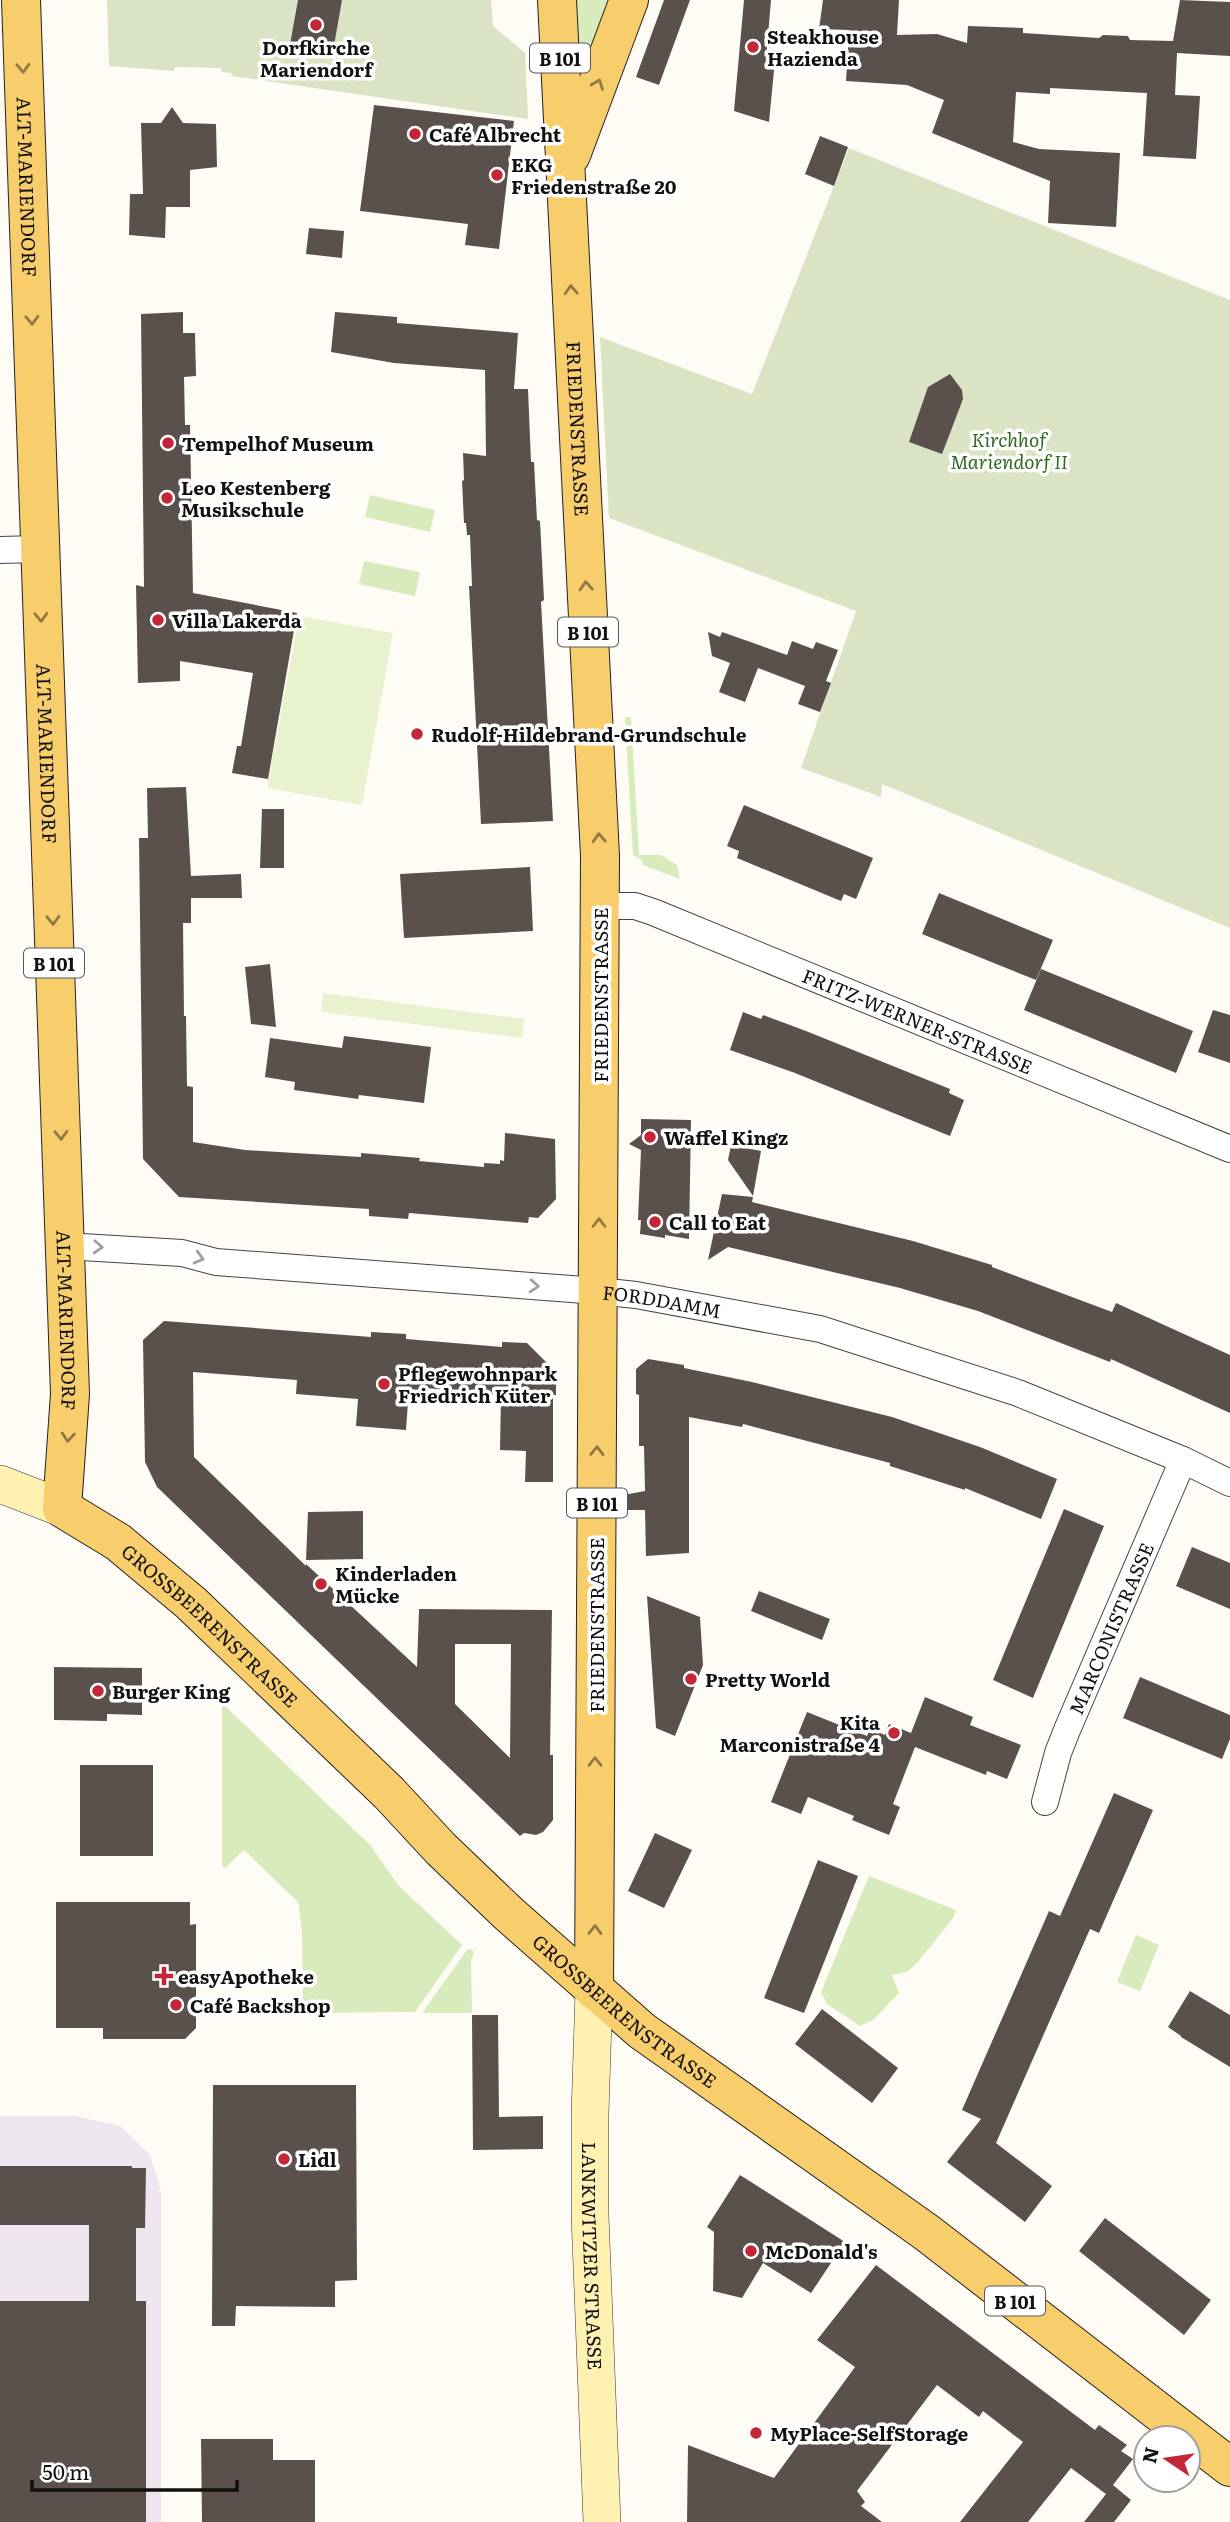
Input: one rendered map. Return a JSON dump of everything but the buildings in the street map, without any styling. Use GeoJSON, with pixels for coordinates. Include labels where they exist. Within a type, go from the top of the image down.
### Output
{"type":"FeatureCollection","features":[{"type":"Feature","properties":{"kind":"main road","name":"ALT-MARIENDORF"},"geometry":{"type":"LineString","coordinates":[[21,0],[71,1394],[61,1508]]}},
{"type":"Feature","properties":{"kind":"main road","name":"FRIEDENSTRASSE"},"geometry":{"type":"LineString","coordinates":[[557,0],[600,856],[594,1990]]}},
{"type":"Feature","properties":{"kind":"main road","name":"B 101"},"geometry":{"type":"LineString","coordinates":[[565,170],[629,0]]}},
{"type":"Feature","properties":{"kind":"main road"},"geometry":{"type":"LineString","coordinates":[[0,1484],[61,1508]]}},
{"type":"Feature","properties":{"kind":"main road","name":"GROSSBEERENSTRASSE"},"geometry":{"type":"LineString","coordinates":[[61,1508],[125,1546],[191,1602],[389,1793],[440,1849],[594,1990],[678,2059],[755,2110],[926,2232],[1227,2458]]}},
{"type":"Feature","properties":{"kind":"main road","name":"LANKWITZER STRASSE"},"geometry":{"type":"LineString","coordinates":[[594,1990],[590,2215],[603,2522]]}},
{"type":"Feature","properties":{"kind":"street"},"geometry":{"type":"LineString","coordinates":[[0,550],[39,549]]}},
{"type":"Feature","properties":{"kind":"street","name":"FRITZ-WERNER-STRASSE"},"geometry":{"type":"LineString","coordinates":[[600,906],[635,906],[653,912],[1230,1149]]}},
{"type":"Feature","properties":{"kind":"street","name":"FORDDAMM"},"geometry":{"type":"LineString","coordinates":[[65,1246],[182,1253],[216,1262],[636,1295],[820,1329],[1018,1393],[1183,1460],[1230,1483]]}},
{"type":"Feature","properties":{"kind":"street","name":"MARCONISTRASSE"},"geometry":{"type":"LineString","coordinates":[[1045,1801],[1067,1730],[1183,1460]]}},
{"type":"Feature","properties":{"kind":"shaded area"},"geometry":{"type":"Polygon","coordinates":[[[0,2116],[75,2116],[120,2126],[150,2155],[161,2191],[161,2522],[0,2522],[0,2116]]]}},
{"type":"Feature","properties":{"kind":"green space"},"geometry":{"type":"Polygon","coordinates":[[[107,0],[491,0],[493,26],[525,53],[528,119],[232,76],[232,73],[222,72],[221,68],[175,67],[174,71],[109,66],[107,0]]]}},
{"type":"Feature","properties":{"kind":"green space"},"geometry":{"type":"Polygon","coordinates":[[[575,0],[610,0],[585,67],[582,68],[578,65],[575,0]]]}},
{"type":"Feature","properties":{"kind":"green space","name":"Kirchhof Mariendorf II"},"geometry":{"type":"Polygon","coordinates":[[[849,148],[1230,300],[1230,928],[882,784],[881,797],[801,768],[856,611],[609,518],[600,337],[752,394],[849,148]]]}},
{"type":"Feature","properties":{"kind":"green space"},"geometry":{"type":"Polygon","coordinates":[[[370,495],[435,510],[430,532],[365,517],[370,495]]]}},
{"type":"Feature","properties":{"kind":"green space"},"geometry":{"type":"Polygon","coordinates":[[[364,561],[420,572],[415,596],[359,584],[364,561]]]}},
{"type":"Feature","properties":{"kind":"green space"},"geometry":{"type":"Polygon","coordinates":[[[299,616],[393,633],[362,805],[267,788],[299,616]]]}},
{"type":"Feature","properties":{"kind":"green space"},"geometry":{"type":"Polygon","coordinates":[[[625,717],[631,717],[639,855],[661,855],[677,865],[680,879],[643,865],[642,860],[633,855],[625,717]]]}},
{"type":"Feature","properties":{"kind":"green space"},"geometry":{"type":"Polygon","coordinates":[[[323,993],[524,1019],[522,1038],[321,1012],[323,993]]]}},
{"type":"Feature","properties":{"kind":"green space"},"geometry":{"type":"Polygon","coordinates":[[[222,1703],[370,1845],[399,1886],[462,1945],[415,2012],[303,2013],[302,1931],[298,1902],[244,1850],[225,1868],[222,1866],[222,1703]]]}},
{"type":"Feature","properties":{"kind":"green space"},"geometry":{"type":"Polygon","coordinates":[[[869,1876],[956,1910],[954,1917],[917,1963],[907,1972],[892,1975],[899,1993],[873,2020],[860,2026],[827,2004],[821,1992],[869,1876]]]}},
{"type":"Feature","properties":{"kind":"green space"},"geometry":{"type":"Polygon","coordinates":[[[1136,1935],[1159,1945],[1140,1991],[1117,1982],[1136,1935]]]}},
{"type":"Feature","properties":{"kind":"green space"},"geometry":{"type":"Polygon","coordinates":[[[467,1950],[474,1952],[471,1962],[472,2013],[422,2013],[467,1950]]]}},
{"type":"Feature","properties":{"kind":"place","name":"Dorfkirche Mariendorf"},"geometry":{"type":"Point","coordinates":[316,25]}},
{"type":"Feature","properties":{"kind":"place","name":"Steakhouse Hazienda"},"geometry":{"type":"Point","coordinates":[753,47]}},
{"type":"Feature","properties":{"kind":"place","name":"Café Albrecht"},"geometry":{"type":"Point","coordinates":[415,134]}},
{"type":"Feature","properties":{"kind":"place","name":"EKG Friedenstraße 20"},"geometry":{"type":"Point","coordinates":[497,175]}},
{"type":"Feature","properties":{"kind":"place","name":"Tempelhof Museum"},"geometry":{"type":"Point","coordinates":[168,443]}},
{"type":"Feature","properties":{"kind":"place","name":"Leo Kestenberg Musikschule"},"geometry":{"type":"Point","coordinates":[167,498]}},
{"type":"Feature","properties":{"kind":"place","name":"Villa Lakerda"},"geometry":{"type":"Point","coordinates":[158,620]}},
{"type":"Feature","properties":{"kind":"place","name":"Rudolf-Hildebrand-Grundschule"},"geometry":{"type":"Point","coordinates":[417,734]}},
{"type":"Feature","properties":{"kind":"place","name":"Waffel Kingz"},"geometry":{"type":"Point","coordinates":[650,1137]}},
{"type":"Feature","properties":{"kind":"place","name":"Call to Eat"},"geometry":{"type":"Point","coordinates":[655,1222]}},
{"type":"Feature","properties":{"kind":"place","name":"Pflegewohnpark Friedrich Küter"},"geometry":{"type":"Point","coordinates":[384,1384]}},
{"type":"Feature","properties":{"kind":"place","name":"Kinderladen Mücke"},"geometry":{"type":"Point","coordinates":[321,1584]}},
{"type":"Feature","properties":{"kind":"place","name":"Pretty World"},"geometry":{"type":"Point","coordinates":[691,1679]}},
{"type":"Feature","properties":{"kind":"place","name":"Burger King"},"geometry":{"type":"Point","coordinates":[98,1691]}},
{"type":"Feature","properties":{"kind":"place","name":"Kita Marconistraße 4"},"geometry":{"type":"Point","coordinates":[894,1733]}},
{"type":"Feature","properties":{"kind":"place","name":"easyApotheke"},"geometry":{"type":"Point","coordinates":[164,1976]}},
{"type":"Feature","properties":{"kind":"place","name":"Café Backshop"},"geometry":{"type":"Point","coordinates":[176,2005]}},
{"type":"Feature","properties":{"kind":"place","name":"Lidl"},"geometry":{"type":"Point","coordinates":[284,2159]}},
{"type":"Feature","properties":{"kind":"place","name":"McDonald's"},"geometry":{"type":"Point","coordinates":[751,2251]}},
{"type":"Feature","properties":{"kind":"place","name":"MyPlace-SelfStorage"},"geometry":{"type":"Point","coordinates":[756,2433]}}]}
